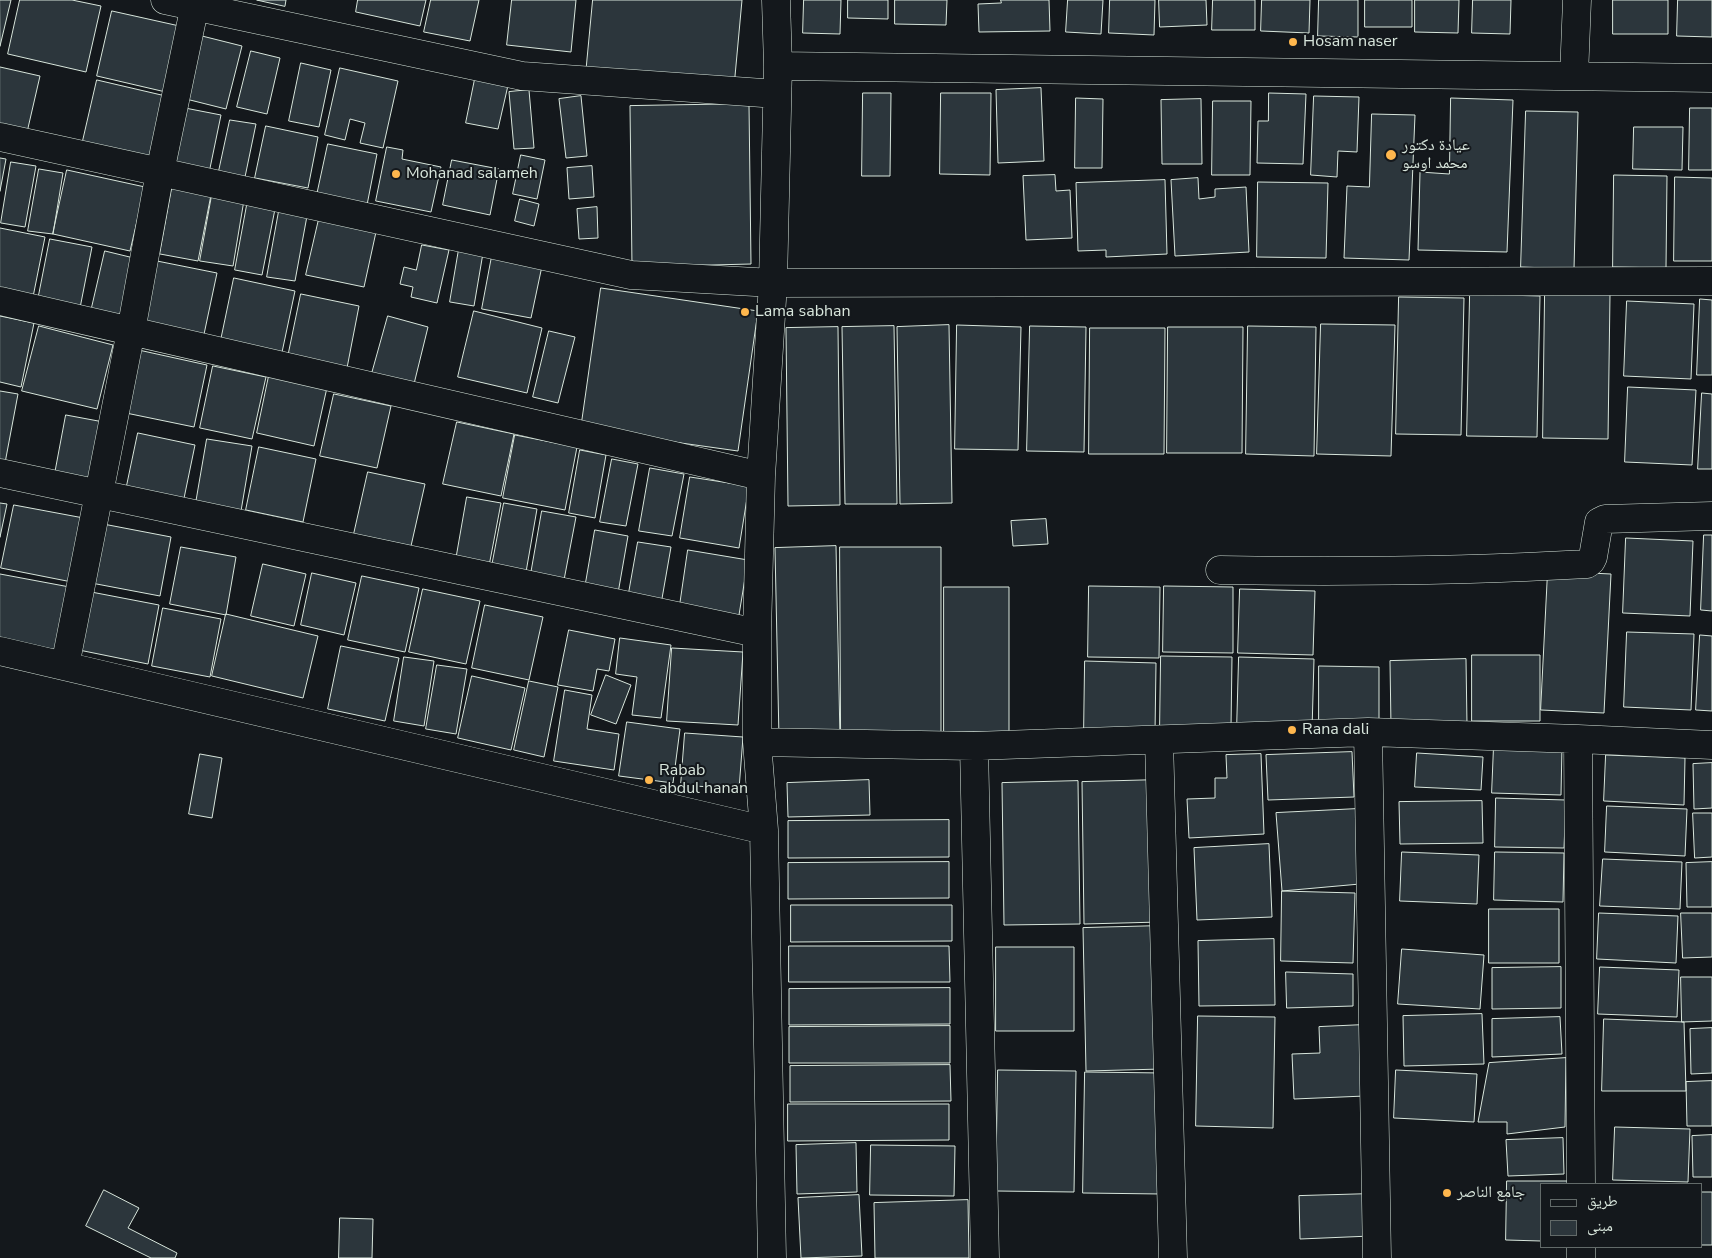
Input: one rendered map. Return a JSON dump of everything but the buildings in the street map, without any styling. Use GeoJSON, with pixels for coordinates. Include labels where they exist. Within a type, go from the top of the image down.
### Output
{"type":"FeatureCollection","features":[{"type":"Feature","properties":{"kind":"street"},"geometry":{"type":"LineString","coordinates":[[164,0],[195,3],[522,76],[776,94]]}},
{"type":"Feature","properties":{"kind":"street"},"geometry":{"type":"LineString","coordinates":[[772,1258],[764,830],[757,742],[757,634],[761,476],[773,283],[778,66],[776,0]]}},
{"type":"Feature","properties":{"kind":"street"},"geometry":{"type":"LineString","coordinates":[[1574,76],[1577,0]]}},
{"type":"Feature","properties":{"kind":"street"},"geometry":{"type":"LineString","coordinates":[[65,666],[131,331],[160,172],[195,3]]}},
{"type":"Feature","properties":{"kind":"street"},"geometry":{"type":"LineString","coordinates":[[778,66],[1712,78]]}},
{"type":"Feature","properties":{"kind":"street"},"geometry":{"type":"LineString","coordinates":[[0,137],[631,274],[773,283],[1712,280]]}},
{"type":"Feature","properties":{"kind":"street"},"geometry":{"type":"LineString","coordinates":[[0,301],[761,476]]}},
{"type":"Feature","properties":{"kind":"street"},"geometry":{"type":"LineString","coordinates":[[0,473],[757,634]]}},
{"type":"Feature","properties":{"kind":"street"},"geometry":{"type":"LineString","coordinates":[[1220,570],[1329,572],[1541,567],[1586,564],[1593,557],[1599,522],[1605,519],[1712,516]]}},
{"type":"Feature","properties":{"kind":"street"},"geometry":{"type":"LineString","coordinates":[[0,651],[764,830]]}},
{"type":"Feature","properties":{"kind":"street"},"geometry":{"type":"LineString","coordinates":[[757,742],[974,746],[1368,732],[1712,745]]}},
{"type":"Feature","properties":{"kind":"street"},"geometry":{"type":"LineString","coordinates":[[1368,732],[1377,1258]]}},
{"type":"Feature","properties":{"kind":"street"},"geometry":{"type":"LineString","coordinates":[[1578,739],[1581,1183]]}},
{"type":"Feature","properties":{"kind":"street"},"geometry":{"type":"LineString","coordinates":[[1159,740],[1173,1258]]}},
{"type":"Feature","properties":{"kind":"street"},"geometry":{"type":"LineString","coordinates":[[974,746],[985,1258]]}},
{"type":"Feature","properties":{"kind":"place","name":"Hosam naser"},"geometry":{"type":"Point","coordinates":[1293,42]}},
{"type":"Feature","properties":{"kind":"place","name":"عيادة دكتور محمد اوسو"},"geometry":{"type":"Point","coordinates":[1391,155]}},
{"type":"Feature","properties":{"kind":"place","name":"Mohanad salameh"},"geometry":{"type":"Point","coordinates":[396,174]}},
{"type":"Feature","properties":{"kind":"place","name":"Lama sabhan"},"geometry":{"type":"Point","coordinates":[745,312]}},
{"type":"Feature","properties":{"kind":"place","name":"Rana dali"},"geometry":{"type":"Point","coordinates":[1292,730]}},
{"type":"Feature","properties":{"kind":"place","name":"Rabab abdul hanan"},"geometry":{"type":"Point","coordinates":[649,780]}},
{"type":"Feature","properties":{"kind":"place","name":"جامع الناصر"},"geometry":{"type":"Point","coordinates":[1447,1193]}}]}
